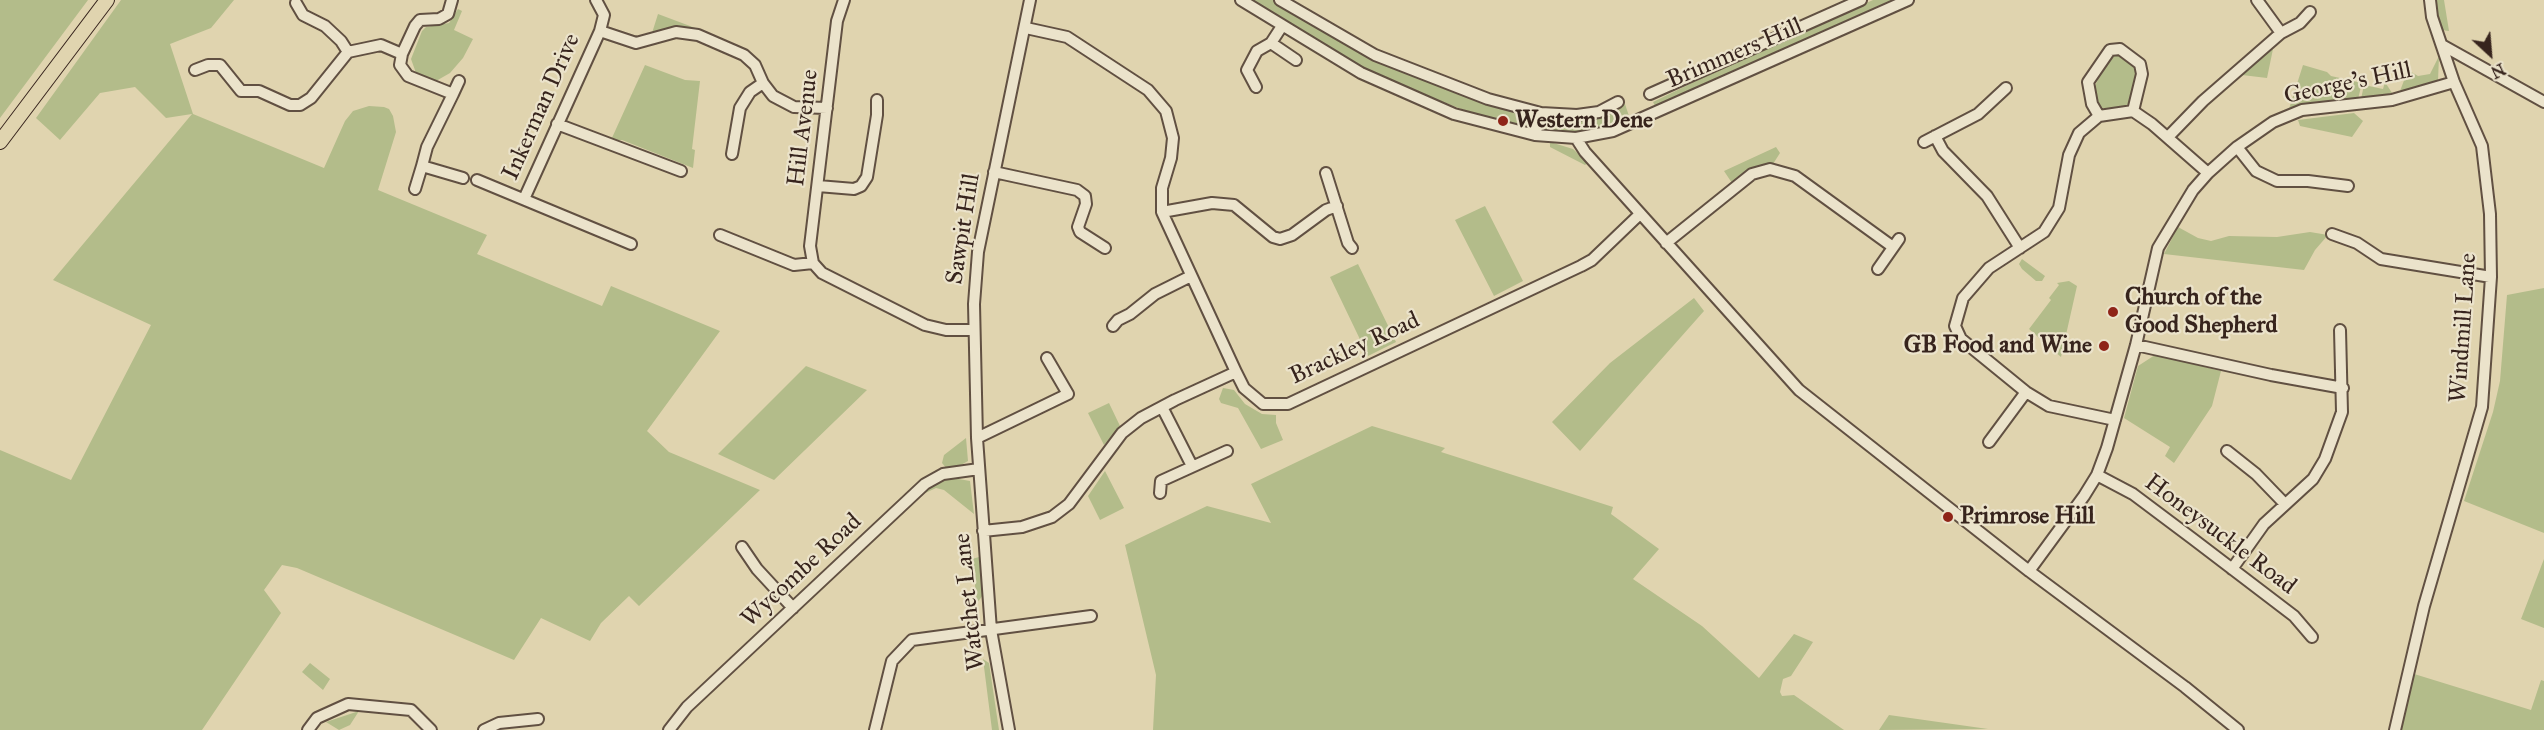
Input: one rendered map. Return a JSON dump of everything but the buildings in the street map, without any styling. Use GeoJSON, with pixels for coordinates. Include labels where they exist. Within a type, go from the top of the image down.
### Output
{"type":"FeatureCollection","features":[{"type":"Feature","properties":{"kind":"main road"},"geometry":{"type":"LineString","coordinates":[[0,142],[107,0]]}},
{"type":"Feature","properties":{"kind":"street"},"geometry":{"type":"LineString","coordinates":[[452,0],[448,14],[439,19],[420,20],[415,26],[402,54],[400,65],[403,73],[453,94]]}},
{"type":"Feature","properties":{"kind":"street","name":"Inkerman Drive"},"geometry":{"type":"LineString","coordinates":[[524,199],[600,31],[604,15],[596,0]]}},
{"type":"Feature","properties":{"kind":"street","name":"Sawpit Hill"},"geometry":{"type":"LineString","coordinates":[[979,469],[974,330],[978,252],[1030,0]]}},
{"type":"Feature","properties":{"kind":"street"},"geometry":{"type":"LineString","coordinates":[[1240,0],[1361,73],[1454,114],[1535,135],[1576,138],[1585,152],[1799,390],[2028,571],[2185,687],[2238,730]]}},
{"type":"Feature","properties":{"kind":"street"},"geometry":{"type":"LineString","coordinates":[[1280,0],[1375,55],[1415,73],[1488,99],[1541,112],[1577,115],[1599,112],[1618,102]]}},
{"type":"Feature","properties":{"kind":"street"},"geometry":{"type":"LineString","coordinates":[[1650,94],[1861,0]]}},
{"type":"Feature","properties":{"kind":"street","name":"Brimmers Hill"},"geometry":{"type":"LineString","coordinates":[[1576,138],[1612,130],[1908,0]]}},
{"type":"Feature","properties":{"kind":"street"},"geometry":{"type":"LineString","coordinates":[[2257,0],[2281,33]]}},
{"type":"Feature","properties":{"kind":"street","name":"Windmill Lane"},"geometry":{"type":"LineString","coordinates":[[2395,730],[2424,606],[2482,407],[2491,277],[2490,214],[2482,146],[2454,82],[2432,17],[2430,0]]}},
{"type":"Feature","properties":{"kind":"street","name":"Hill Avenue"},"geometry":{"type":"LineString","coordinates":[[813,263],[810,246],[838,2]]}},
{"type":"Feature","properties":{"kind":"street"},"geometry":{"type":"LineString","coordinates":[[296,3],[303,15],[325,26],[341,41],[348,52]]}},
{"type":"Feature","properties":{"kind":"street"},"geometry":{"type":"LineString","coordinates":[[2168,137],[2203,101],[2281,33],[2300,23],[2310,12]]}},
{"type":"Feature","properties":{"kind":"street"},"geometry":{"type":"LineString","coordinates":[[1256,87],[1246,70],[1257,51],[1271,43],[1282,26]]}},
{"type":"Feature","properties":{"kind":"street"},"geometry":{"type":"LineString","coordinates":[[1026,28],[1067,37],[1148,90],[1166,111],[1173,138],[1172,158],[1162,188],[1162,212],[1212,203],[1234,206],[1273,237],[1280,239],[1292,235],[1326,210],[1337,206]]}},
{"type":"Feature","properties":{"kind":"street"},"geometry":{"type":"LineString","coordinates":[[600,31],[636,43],[676,32],[698,35],[744,55],[755,65],[763,83],[773,96],[794,107],[827,108]]}},
{"type":"Feature","properties":{"kind":"street"},"geometry":{"type":"LineString","coordinates":[[1271,43],[1296,60]]}},
{"type":"Feature","properties":{"kind":"street"},"geometry":{"type":"LineString","coordinates":[[195,70],[208,65],[220,65],[241,91],[259,92],[290,105],[300,105],[311,98],[348,52],[381,45],[402,54]]}},
{"type":"Feature","properties":{"kind":"street"},"geometry":{"type":"LineString","coordinates":[[2442,45],[2544,102]]}},
{"type":"Feature","properties":{"kind":"street"},"geometry":{"type":"LineString","coordinates":[[2099,116],[2092,104],[2088,82],[2098,63],[2110,50],[2120,49],[2140,64],[2142,74],[2133,111]]}},
{"type":"Feature","properties":{"kind":"street"},"geometry":{"type":"LineString","coordinates":[[415,189],[427,147],[459,81]]}},
{"type":"Feature","properties":{"kind":"street","name":"George's Hill"},"geometry":{"type":"LineString","coordinates":[[2028,571],[2097,475],[2136,345],[2158,248],[2183,205],[2208,173],[2237,147],[2273,122],[2302,110],[2392,100],[2454,82]]}},
{"type":"Feature","properties":{"kind":"street"},"geometry":{"type":"LineString","coordinates":[[732,154],[740,108],[750,92],[763,83]]}},
{"type":"Feature","properties":{"kind":"street"},"geometry":{"type":"LineString","coordinates":[[1924,142],[1978,114],[2006,88]]}},
{"type":"Feature","properties":{"kind":"street"},"geometry":{"type":"LineString","coordinates":[[818,186],[854,189],[861,186],[867,177],[877,116],[877,100]]}},
{"type":"Feature","properties":{"kind":"street"},"geometry":{"type":"LineString","coordinates":[[2115,420],[2049,406],[2026,392],[1961,339],[1955,326],[1963,298],[1989,268],[2044,232],[2059,208],[2069,155],[2079,133],[2099,116],[2133,111],[2168,137],[2208,173]]}},
{"type":"Feature","properties":{"kind":"street"},"geometry":{"type":"LineString","coordinates":[[1535,135],[1541,112]]}},
{"type":"Feature","properties":{"kind":"street"},"geometry":{"type":"LineString","coordinates":[[557,124],[681,171]]}},
{"type":"Feature","properties":{"kind":"street"},"geometry":{"type":"LineString","coordinates":[[1935,136],[1943,151],[1986,196],[2020,248]]}},
{"type":"Feature","properties":{"kind":"street"},"geometry":{"type":"LineString","coordinates":[[2237,147],[2256,171],[2277,180],[2348,186]]}},
{"type":"Feature","properties":{"kind":"street"},"geometry":{"type":"LineString","coordinates":[[422,166],[463,178]]}},
{"type":"Feature","properties":{"kind":"street"},"geometry":{"type":"LineString","coordinates":[[1666,243],[1752,174],[1770,169],[1795,176],[1896,243],[1878,269]]}},
{"type":"Feature","properties":{"kind":"street"},"geometry":{"type":"LineString","coordinates":[[994,172],[1077,190],[1085,196],[1086,204],[1078,227],[1080,232],[1104,248]]}},
{"type":"Feature","properties":{"kind":"street"},"geometry":{"type":"LineString","coordinates":[[1326,173],[1352,248]]}},
{"type":"Feature","properties":{"kind":"street","name":"Inkerman Drive"},"geometry":{"type":"LineString","coordinates":[[477,180],[631,244]]}},
{"type":"Feature","properties":{"kind":"street","name":"Brackley Road"},"geometry":{"type":"LineString","coordinates":[[1162,212],[1244,388],[1263,404],[1288,404],[1587,263],[1640,214]]}},
{"type":"Feature","properties":{"kind":"street"},"geometry":{"type":"LineString","coordinates":[[2332,234],[2357,243],[2381,259],[2491,277]]}},
{"type":"Feature","properties":{"kind":"street"},"geometry":{"type":"LineString","coordinates":[[720,235],[794,265],[813,263],[822,273],[925,326],[946,330],[974,330]]}},
{"type":"Feature","properties":{"kind":"street"},"geometry":{"type":"LineString","coordinates":[[1113,326],[1155,294],[1191,276]]}},
{"type":"Feature","properties":{"kind":"street"},"geometry":{"type":"LineString","coordinates":[[2232,569],[2264,524],[2313,478],[2325,459],[2342,411],[2340,330]]}},
{"type":"Feature","properties":{"kind":"street"},"geometry":{"type":"LineString","coordinates":[[2136,345],[2271,375],[2343,388]]}},
{"type":"Feature","properties":{"kind":"street"},"geometry":{"type":"LineString","coordinates":[[977,438],[1068,394],[1047,358]]}},
{"type":"Feature","properties":{"kind":"street"},"geometry":{"type":"LineString","coordinates":[[983,531],[1029,526],[1052,517],[1069,504],[1122,433],[1141,418],[1236,372]]}},
{"type":"Feature","properties":{"kind":"street"},"geometry":{"type":"LineString","coordinates":[[1989,442],[2026,392]]}},
{"type":"Feature","properties":{"kind":"street"},"geometry":{"type":"LineString","coordinates":[[1162,407],[1192,466]]}},
{"type":"Feature","properties":{"kind":"street"},"geometry":{"type":"LineString","coordinates":[[1160,493],[1161,481],[1227,451]]}},
{"type":"Feature","properties":{"kind":"street"},"geometry":{"type":"LineString","coordinates":[[2227,451],[2256,474],[2284,503]]}},
{"type":"Feature","properties":{"kind":"street","name":"Watchet Lane"},"geometry":{"type":"LineString","coordinates":[[979,469],[991,630],[1009,730]]}},
{"type":"Feature","properties":{"kind":"street","name":"Wycombe Road"},"geometry":{"type":"LineString","coordinates":[[669,730],[687,707],[925,484],[943,474],[979,469]]}},
{"type":"Feature","properties":{"kind":"street","name":"Honeysuckle Road"},"geometry":{"type":"LineString","coordinates":[[2097,475],[2133,494],[2294,616],[2312,637]]}},
{"type":"Feature","properties":{"kind":"street"},"geometry":{"type":"LineString","coordinates":[[742,547],[757,569],[793,608]]}},
{"type":"Feature","properties":{"kind":"street"},"geometry":{"type":"LineString","coordinates":[[875,730],[892,662],[912,640],[1091,616]]}},
{"type":"Feature","properties":{"kind":"street"},"geometry":{"type":"LineString","coordinates":[[308,730],[317,718],[348,704],[411,710],[431,730]]}},
{"type":"Feature","properties":{"kind":"street"},"geometry":{"type":"LineString","coordinates":[[484,730],[499,723],[538,719]]}},
{"type":"Feature","properties":{"kind":"green space"},"geometry":{"type":"Polygon","coordinates":[[[0,0],[88,0],[0,118],[0,0]]]}},
{"type":"Feature","properties":{"kind":"green space"},"geometry":{"type":"Polygon","coordinates":[[[121,0],[234,0],[211,28],[170,44],[193,114],[324,168],[345,121],[353,111],[369,106],[389,109],[396,132],[378,190],[487,235],[477,254],[602,306],[611,286],[720,331],[647,431],[669,452],[760,490],[639,606],[629,596],[601,623],[590,641],[541,618],[514,660],[297,568],[282,565],[264,590],[281,613],[202,730],[0,730],[0,450],[71,480],[151,325],[53,280],[192,114],[166,118],[135,87],[100,93],[60,140],[36,118],[121,0]]]}},
{"type":"Feature","properties":{"kind":"green space"},"geometry":{"type":"Polygon","coordinates":[[[1251,0],[1275,0],[1380,62],[1460,95],[1519,112],[1531,122],[1526,128],[1485,118],[1367,73],[1251,0]]]}},
{"type":"Feature","properties":{"kind":"green space"},"geometry":{"type":"Polygon","coordinates":[[[1873,0],[1904,0],[1750,69],[1655,106],[1653,102],[1733,63],[1873,0]]]}},
{"type":"Feature","properties":{"kind":"green space"},"geometry":{"type":"Polygon","coordinates":[[[2435,0],[2444,0],[2449,31],[2441,30],[2435,0]]]}},
{"type":"Feature","properties":{"kind":"green space"},"geometry":{"type":"Polygon","coordinates":[[[458,9],[462,11],[454,30],[473,39],[463,58],[450,73],[436,81],[416,73],[411,59],[422,31],[426,27],[449,23],[458,9]]]}},
{"type":"Feature","properties":{"kind":"green space"},"geometry":{"type":"Polygon","coordinates":[[[658,14],[706,32],[683,27],[652,33],[658,14]]]}},
{"type":"Feature","properties":{"kind":"green space"},"geometry":{"type":"Polygon","coordinates":[[[2273,49],[2267,78],[2242,75],[2265,55],[2273,49]]]}},
{"type":"Feature","properties":{"kind":"green space"},"geometry":{"type":"Polygon","coordinates":[[[2115,54],[2126,56],[2136,66],[2137,78],[2126,109],[2109,112],[2098,105],[2095,86],[2106,62],[2115,54]]]}},
{"type":"Feature","properties":{"kind":"green space"},"geometry":{"type":"Polygon","coordinates":[[[2439,56],[2438,81],[2432,85],[2400,91],[2408,70],[2418,76],[2430,74],[2439,56]]]}},
{"type":"Feature","properties":{"kind":"green space"},"geometry":{"type":"Polygon","coordinates":[[[645,65],[685,80],[700,81],[692,149],[695,150],[693,168],[622,140],[611,140],[645,65]]]}},
{"type":"Feature","properties":{"kind":"green space"},"geometry":{"type":"Polygon","coordinates":[[[2303,65],[2327,72],[2331,76],[2362,83],[2358,99],[2313,102],[2289,109],[2303,65]]]}},
{"type":"Feature","properties":{"kind":"green space"},"geometry":{"type":"Polygon","coordinates":[[[2385,82],[2392,93],[2361,99],[2364,85],[2383,89],[2385,82]]]}},
{"type":"Feature","properties":{"kind":"green space"},"geometry":{"type":"Polygon","coordinates":[[[1625,104],[1630,119],[1606,128],[1575,133],[1544,131],[1542,128],[1545,121],[1587,120],[1625,104]]]}},
{"type":"Feature","properties":{"kind":"green space"},"geometry":{"type":"Polygon","coordinates":[[[2354,113],[2363,121],[2352,137],[2300,126],[2298,120],[2354,113]]]}},
{"type":"Feature","properties":{"kind":"green space"},"geometry":{"type":"Polygon","coordinates":[[[1550,142],[1573,149],[1588,163],[1585,165],[1550,147],[1550,142]]]}},
{"type":"Feature","properties":{"kind":"green space"},"geometry":{"type":"Polygon","coordinates":[[[1776,147],[1780,153],[1773,164],[1732,183],[1724,171],[1776,147]]]}},
{"type":"Feature","properties":{"kind":"green space"},"geometry":{"type":"Polygon","coordinates":[[[1485,206],[1523,281],[1494,296],[1455,220],[1485,206]]]}},
{"type":"Feature","properties":{"kind":"green space"},"geometry":{"type":"Polygon","coordinates":[[[2178,227],[2198,238],[2211,241],[2229,236],[2277,237],[2310,232],[2328,235],[2315,250],[2304,270],[2164,254],[2178,227]]]}},
{"type":"Feature","properties":{"kind":"green space"},"geometry":{"type":"Polygon","coordinates":[[[2022,259],[2045,276],[2042,281],[2036,281],[2022,269],[2019,264],[2022,259]]]}},
{"type":"Feature","properties":{"kind":"green space"},"geometry":{"type":"Polygon","coordinates":[[[1358,264],[1396,342],[1368,356],[1330,277],[1358,264]]]}},
{"type":"Feature","properties":{"kind":"green space"},"geometry":{"type":"Polygon","coordinates":[[[2069,281],[2077,286],[2061,357],[2029,329],[2051,300],[2049,298],[2059,285],[2057,283],[2069,281]]]}},
{"type":"Feature","properties":{"kind":"green space"},"geometry":{"type":"Polygon","coordinates":[[[2544,288],[2544,533],[2464,501],[2493,412],[2500,381],[2507,295],[2544,288]]]}},
{"type":"Feature","properties":{"kind":"green space"},"geometry":{"type":"Polygon","coordinates":[[[1694,298],[1704,311],[1580,451],[1552,422],[1610,363],[1694,298]]]}},
{"type":"Feature","properties":{"kind":"green space"},"geometry":{"type":"Polygon","coordinates":[[[2155,355],[2221,371],[2212,406],[2174,463],[2165,456],[2170,447],[2124,418],[2138,366],[2155,355]]]}},
{"type":"Feature","properties":{"kind":"green space"},"geometry":{"type":"Polygon","coordinates":[[[806,366],[867,390],[774,480],[718,454],[806,366]]]}},
{"type":"Feature","properties":{"kind":"green space"},"geometry":{"type":"Polygon","coordinates":[[[1223,388],[1234,390],[1245,404],[1262,414],[1276,415],[1276,423],[1283,440],[1261,449],[1238,408],[1221,403],[1219,399],[1223,388]]]}},
{"type":"Feature","properties":{"kind":"green space"},"geometry":{"type":"Polygon","coordinates":[[[1109,403],[1120,426],[1104,445],[1088,413],[1109,403]]]}},
{"type":"Feature","properties":{"kind":"green space"},"geometry":{"type":"Polygon","coordinates":[[[1372,426],[1445,448],[1441,452],[1613,507],[1611,514],[1659,549],[1633,579],[1702,626],[1759,678],[1794,634],[1813,642],[1791,676],[1783,679],[1780,692],[1782,696],[1794,695],[1844,730],[1153,730],[1156,675],[1125,545],[1207,506],[1271,523],[1251,484],[1372,426]]]}},
{"type":"Feature","properties":{"kind":"green space"},"geometry":{"type":"Polygon","coordinates":[[[966,438],[968,461],[947,469],[942,463],[944,455],[966,438]]]}},
{"type":"Feature","properties":{"kind":"green space"},"geometry":{"type":"Polygon","coordinates":[[[1105,471],[1124,508],[1100,520],[1088,496],[1105,471]]]}},
{"type":"Feature","properties":{"kind":"green space"},"geometry":{"type":"Polygon","coordinates":[[[953,478],[970,481],[974,514],[944,490],[936,488],[921,495],[939,482],[953,478]]]}},
{"type":"Feature","properties":{"kind":"green space"},"geometry":{"type":"Polygon","coordinates":[[[979,557],[983,595],[977,603],[972,559],[979,557]]]}},
{"type":"Feature","properties":{"kind":"green space"},"geometry":{"type":"Polygon","coordinates":[[[2544,559],[2544,628],[2521,619],[2544,559]]]}},
{"type":"Feature","properties":{"kind":"green space"},"geometry":{"type":"Polygon","coordinates":[[[983,659],[989,663],[999,730],[992,730],[983,659]]]}},
{"type":"Feature","properties":{"kind":"green space"},"geometry":{"type":"Polygon","coordinates":[[[310,663],[330,679],[323,690],[302,672],[310,663]]]}},
{"type":"Feature","properties":{"kind":"green space"},"geometry":{"type":"Polygon","coordinates":[[[2411,673],[2531,710],[2541,680],[2544,681],[2544,730],[2401,730],[2411,673]]]}},
{"type":"Feature","properties":{"kind":"green space"},"geometry":{"type":"Polygon","coordinates":[[[359,711],[350,725],[339,730],[326,722],[359,711]]]}},
{"type":"Feature","properties":{"kind":"green space"},"geometry":{"type":"Polygon","coordinates":[[[1889,715],[1988,729],[1879,730],[1889,715]]]}},
{"type":"Feature","properties":{"kind":"place","name":"Western Dene"},"geometry":{"type":"Point","coordinates":[1503,121]}},
{"type":"Feature","properties":{"kind":"place","name":"Church of the Good Shepherd"},"geometry":{"type":"Point","coordinates":[2113,312]}},
{"type":"Feature","properties":{"kind":"place","name":"GB Food and Wine"},"geometry":{"type":"Point","coordinates":[2104,346]}},
{"type":"Feature","properties":{"kind":"place","name":"Primrose Hill"},"geometry":{"type":"Point","coordinates":[1948,517]}}]}
